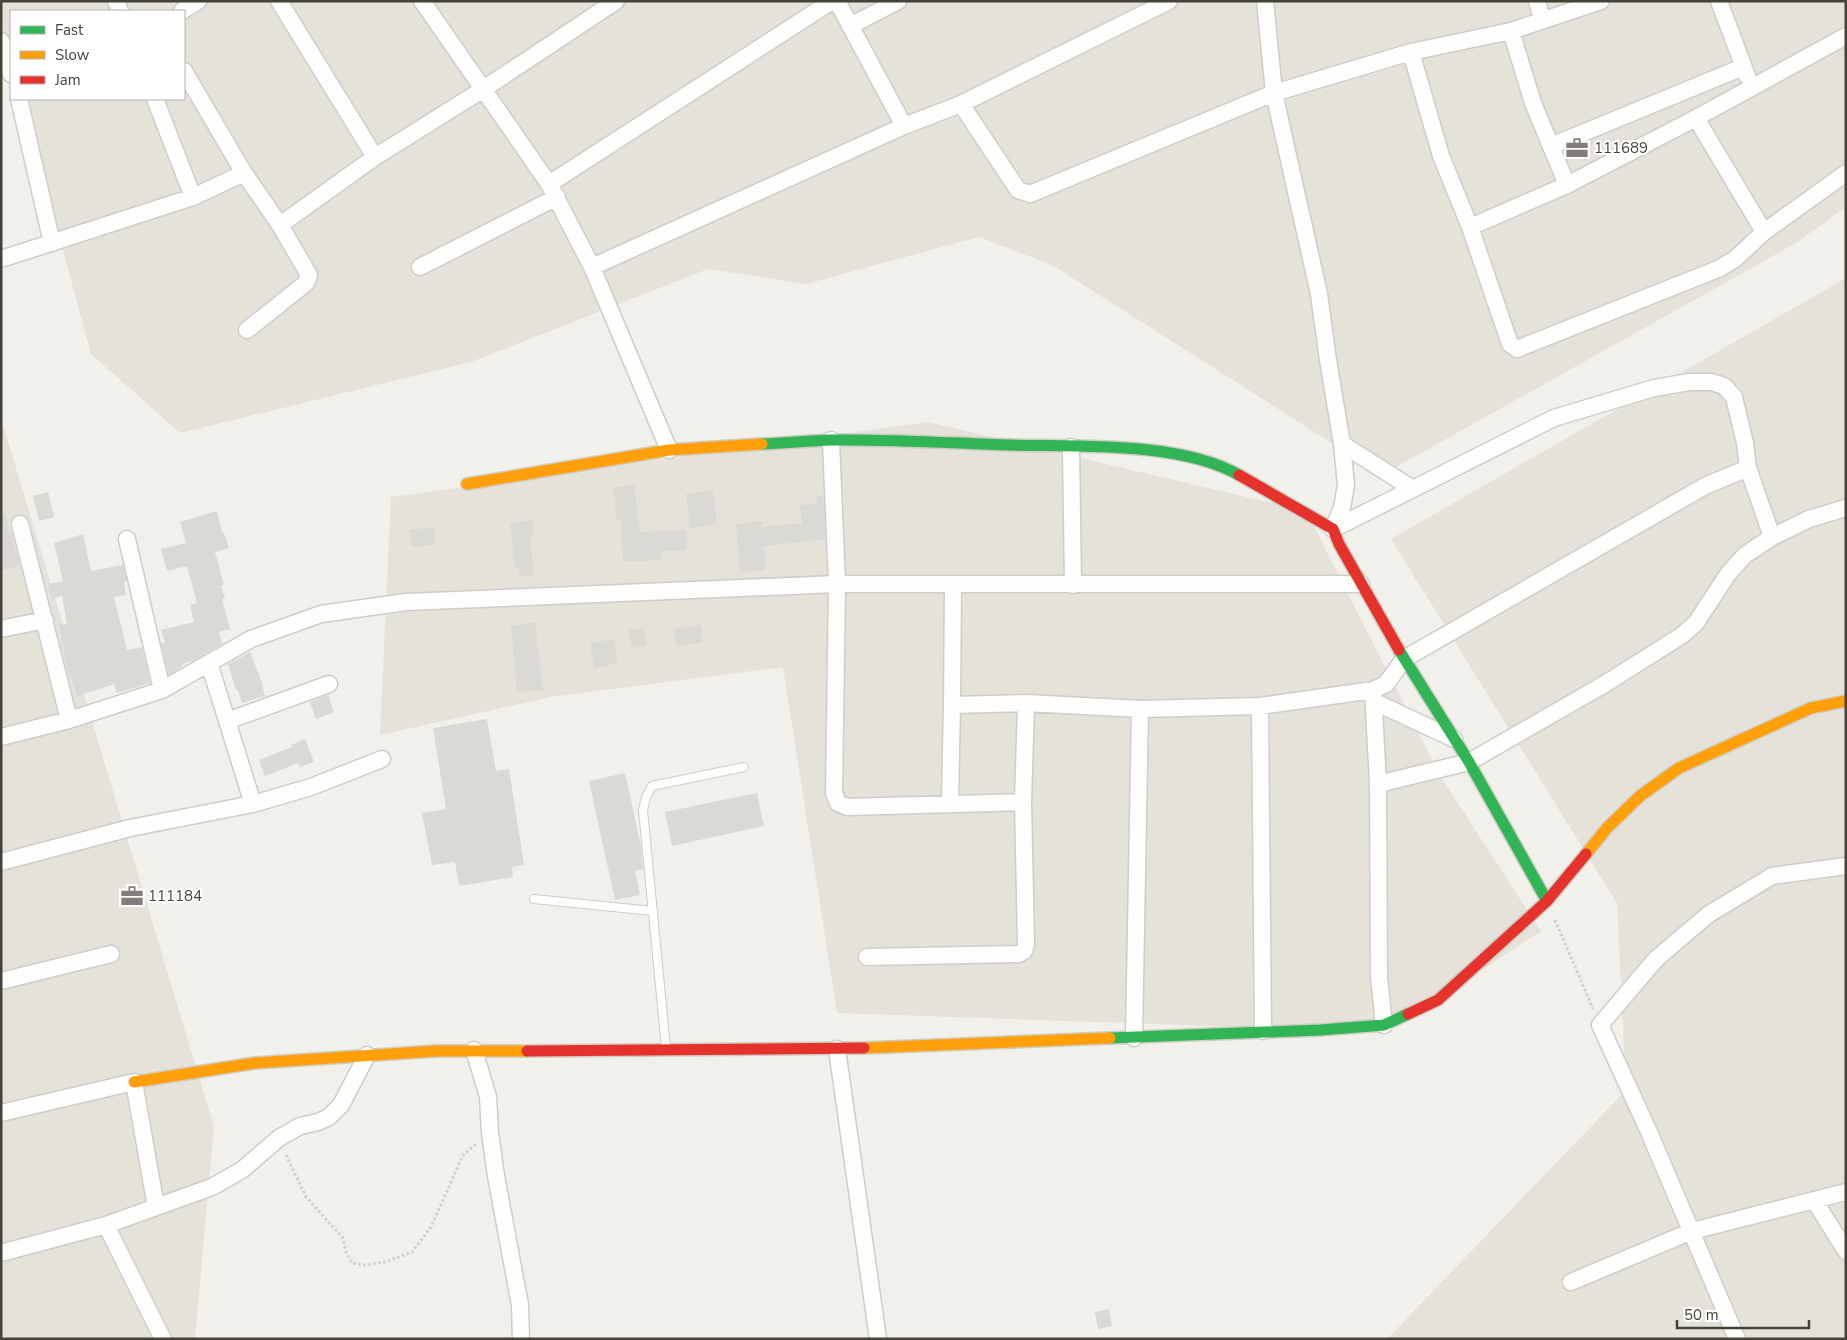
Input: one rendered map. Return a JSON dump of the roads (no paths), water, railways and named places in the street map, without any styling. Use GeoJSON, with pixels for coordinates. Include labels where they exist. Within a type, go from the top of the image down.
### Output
{"type":"FeatureCollection","features":[{"type":"Feature","properties":{"kind":"street"},"geometry":{"type":"LineString","coordinates":[[184,10],[198,1]]}},
{"type":"Feature","properties":{"kind":"street"},"geometry":{"type":"LineString","coordinates":[[279,1],[375,157]]}},
{"type":"Feature","properties":{"kind":"street"},"geometry":{"type":"LineString","coordinates":[[422,1],[553,190],[592,267],[669,450]]}},
{"type":"Feature","properties":{"kind":"street"},"geometry":{"type":"LineString","coordinates":[[280,225],[375,157],[482,90],[616,1]]}},
{"type":"Feature","properties":{"kind":"street"},"geometry":{"type":"LineString","coordinates":[[420,267],[553,190],[832,1]]}},
{"type":"Feature","properties":{"kind":"street"},"geometry":{"type":"LineString","coordinates":[[836,1],[904,126]]}},
{"type":"Feature","properties":{"kind":"street"},"geometry":{"type":"LineString","coordinates":[[850,26],[898,1]]}},
{"type":"Feature","properties":{"kind":"street"},"geometry":{"type":"LineString","coordinates":[[592,267],[904,126],[961,104],[1169,1]]}},
{"type":"Feature","properties":{"kind":"street"},"geometry":{"type":"LineString","coordinates":[[1265,1],[1274,93],[1319,294],[1342,444],[1346,484],[1342,508],[1333,528]]}},
{"type":"Feature","properties":{"kind":"street"},"geometry":{"type":"LineString","coordinates":[[1537,1],[1542,20]]}},
{"type":"Feature","properties":{"kind":"street"},"geometry":{"type":"LineString","coordinates":[[961,104],[1018,190],[1030,194],[1274,93],[1411,52],[1511,31],[1602,1]]}},
{"type":"Feature","properties":{"kind":"street"},"geometry":{"type":"LineString","coordinates":[[1719,1],[1752,87]]}},
{"type":"Feature","properties":{"kind":"street"},"geometry":{"type":"LineString","coordinates":[[1511,31],[1533,103],[1567,185]]}},
{"type":"Feature","properties":{"kind":"street"},"geometry":{"type":"LineString","coordinates":[[1470,227],[1567,185],[1696,118],[1846,36]]}},
{"type":"Feature","properties":{"kind":"street"},"geometry":{"type":"LineString","coordinates":[[1,41],[10,71]]}},
{"type":"Feature","properties":{"kind":"street"},"geometry":{"type":"LineString","coordinates":[[1411,52],[1441,156],[1470,227],[1510,344],[1517,349],[1718,269],[1734,259],[1764,232],[1846,173]]}},
{"type":"Feature","properties":{"kind":"street"},"geometry":{"type":"LineString","coordinates":[[1550,146],[1743,67]]}},
{"type":"Feature","properties":{"kind":"street"},"geometry":{"type":"LineString","coordinates":[[185,73],[244,173],[280,225],[309,275],[306,283],[247,330]]}},
{"type":"Feature","properties":{"kind":"street"},"geometry":{"type":"LineString","coordinates":[[19,100],[52,243]]}},
{"type":"Feature","properties":{"kind":"street"},"geometry":{"type":"LineString","coordinates":[[155,100],[193,197]]}},
{"type":"Feature","properties":{"kind":"street"},"geometry":{"type":"LineString","coordinates":[[1696,118],[1764,232]]}},
{"type":"Feature","properties":{"kind":"street"},"geometry":{"type":"LineString","coordinates":[[1,260],[193,197],[244,173]]}},
{"type":"Feature","properties":{"kind":"street"},"geometry":{"type":"LineString","coordinates":[[1333,528],[1554,418],[1654,388],[1689,382],[1712,382],[1724,386],[1734,397],[1745,443],[1748,468],[1772,537]]}},
{"type":"Feature","properties":{"kind":"street"},"geometry":{"type":"LineString","coordinates":[[831,440],[837,584],[834,793],[838,803],[847,807],[1023,802]]}},
{"type":"Feature","properties":{"kind":"street"},"geometry":{"type":"LineString","coordinates":[[467,484],[669,450],[831,440],[1111,448],[1164,452],[1225,467],[1333,528],[1339,544],[1360,584],[1404,659],[1469,762],[1547,901]]}},
{"type":"Feature","properties":{"kind":"street"},"geometry":{"type":"LineString","coordinates":[[1342,444],[1413,489]]}},
{"type":"Feature","properties":{"kind":"street"},"geometry":{"type":"LineString","coordinates":[[1071,447],[1073,585]]}},
{"type":"Feature","properties":{"kind":"street"},"geometry":{"type":"LineString","coordinates":[[1384,1025],[1379,977],[1378,784],[1374,696],[1386,684],[1404,659],[1705,486],[1748,468]]}},
{"type":"Feature","properties":{"kind":"street"},"geometry":{"type":"LineString","coordinates":[[1378,784],[1469,762],[1603,685],[1681,636],[1696,623],[1728,574],[1745,555],[1772,537],[1809,520],[1846,508]]}},
{"type":"Feature","properties":{"kind":"street"},"geometry":{"type":"LineString","coordinates":[[20,524],[69,720]]}},
{"type":"Feature","properties":{"kind":"street"},"geometry":{"type":"LineString","coordinates":[[128,539],[162,690]]}},
{"type":"Feature","properties":{"kind":"street"},"geometry":{"type":"LineString","coordinates":[[1,737],[69,720],[162,690],[251,639],[321,614],[406,602],[837,584],[1360,584]]}},
{"type":"Feature","properties":{"kind":"street"},"geometry":{"type":"LineString","coordinates":[[950,803],[953,585]]}},
{"type":"Feature","properties":{"kind":"street"},"geometry":{"type":"LineString","coordinates":[[1,629],[45,620]]}},
{"type":"Feature","properties":{"kind":"street"},"geometry":{"type":"LineString","coordinates":[[209,663],[253,804]]}},
{"type":"Feature","properties":{"kind":"street"},"geometry":{"type":"LineString","coordinates":[[227,721],[329,684]]}},
{"type":"Feature","properties":{"kind":"street"},"geometry":{"type":"LineString","coordinates":[[952,705],[1026,703],[1140,708],[1260,706],[1374,696],[1454,739]]}},
{"type":"Feature","properties":{"kind":"street"},"geometry":{"type":"LineString","coordinates":[[1,1113],[134,1082],[255,1063],[436,1050],[837,1049],[1320,1030],[1384,1025],[1438,1000],[1547,901],[1613,822],[1640,796],[1679,768],[1811,708],[1846,701]]}},
{"type":"Feature","properties":{"kind":"street"},"geometry":{"type":"LineString","coordinates":[[867,957],[1019,954],[1024,951],[1026,945],[1023,802],[1026,703]]}},
{"type":"Feature","properties":{"kind":"street"},"geometry":{"type":"LineString","coordinates":[[1260,706],[1263,1031]]}},
{"type":"Feature","properties":{"kind":"street"},"geometry":{"type":"LineString","coordinates":[[1134,1038],[1140,708]]}},
{"type":"Feature","properties":{"kind":"street"},"geometry":{"type":"LineString","coordinates":[[1,862],[130,828],[253,804],[311,787],[382,759]]}},
{"type":"Feature","properties":{"kind":"street"},"geometry":{"type":"LineString","coordinates":[[1737,1339],[1692,1231],[1600,1025],[1656,959],[1709,914],[1772,876],[1846,866]]}},
{"type":"Feature","properties":{"kind":"street"},"geometry":{"type":"LineString","coordinates":[[1,981],[111,954]]}},
{"type":"Feature","properties":{"kind":"street"},"geometry":{"type":"LineString","coordinates":[[837,1049],[878,1339]]}},
{"type":"Feature","properties":{"kind":"street"},"geometry":{"type":"LineString","coordinates":[[474,1050],[488,1097],[490,1133],[496,1176],[520,1305],[521,1339]]}},
{"type":"Feature","properties":{"kind":"street"},"geometry":{"type":"LineString","coordinates":[[1,1253],[106,1225],[212,1187],[242,1170],[279,1138],[300,1126],[318,1122],[329,1117],[341,1106],[367,1055]]}},
{"type":"Feature","properties":{"kind":"street"},"geometry":{"type":"LineString","coordinates":[[134,1082],[156,1207]]}},
{"type":"Feature","properties":{"kind":"street"},"geometry":{"type":"LineString","coordinates":[[1571,1282],[1692,1231],[1846,1192]]}},
{"type":"Feature","properties":{"kind":"street"},"geometry":{"type":"LineString","coordinates":[[1814,1200],[1846,1250]]}},
{"type":"Feature","properties":{"kind":"street"},"geometry":{"type":"LineString","coordinates":[[106,1225],[163,1339]]}},
{"type":"Feature","properties":{"kind":"lane"},"geometry":{"type":"LineString","coordinates":[[666,1050],[643,810],[646,796],[652,786],[744,767]]}},
{"type":"Feature","properties":{"kind":"lane"},"geometry":{"type":"LineString","coordinates":[[534,899],[653,911]]}},
{"type":"Feature","properties":{"kind":"place","name":"111689"},"geometry":{"type":"Point","coordinates":[1577,148]}},
{"type":"Feature","properties":{"kind":"place","name":"111184"},"geometry":{"type":"Point","coordinates":[132,896]}}]}
